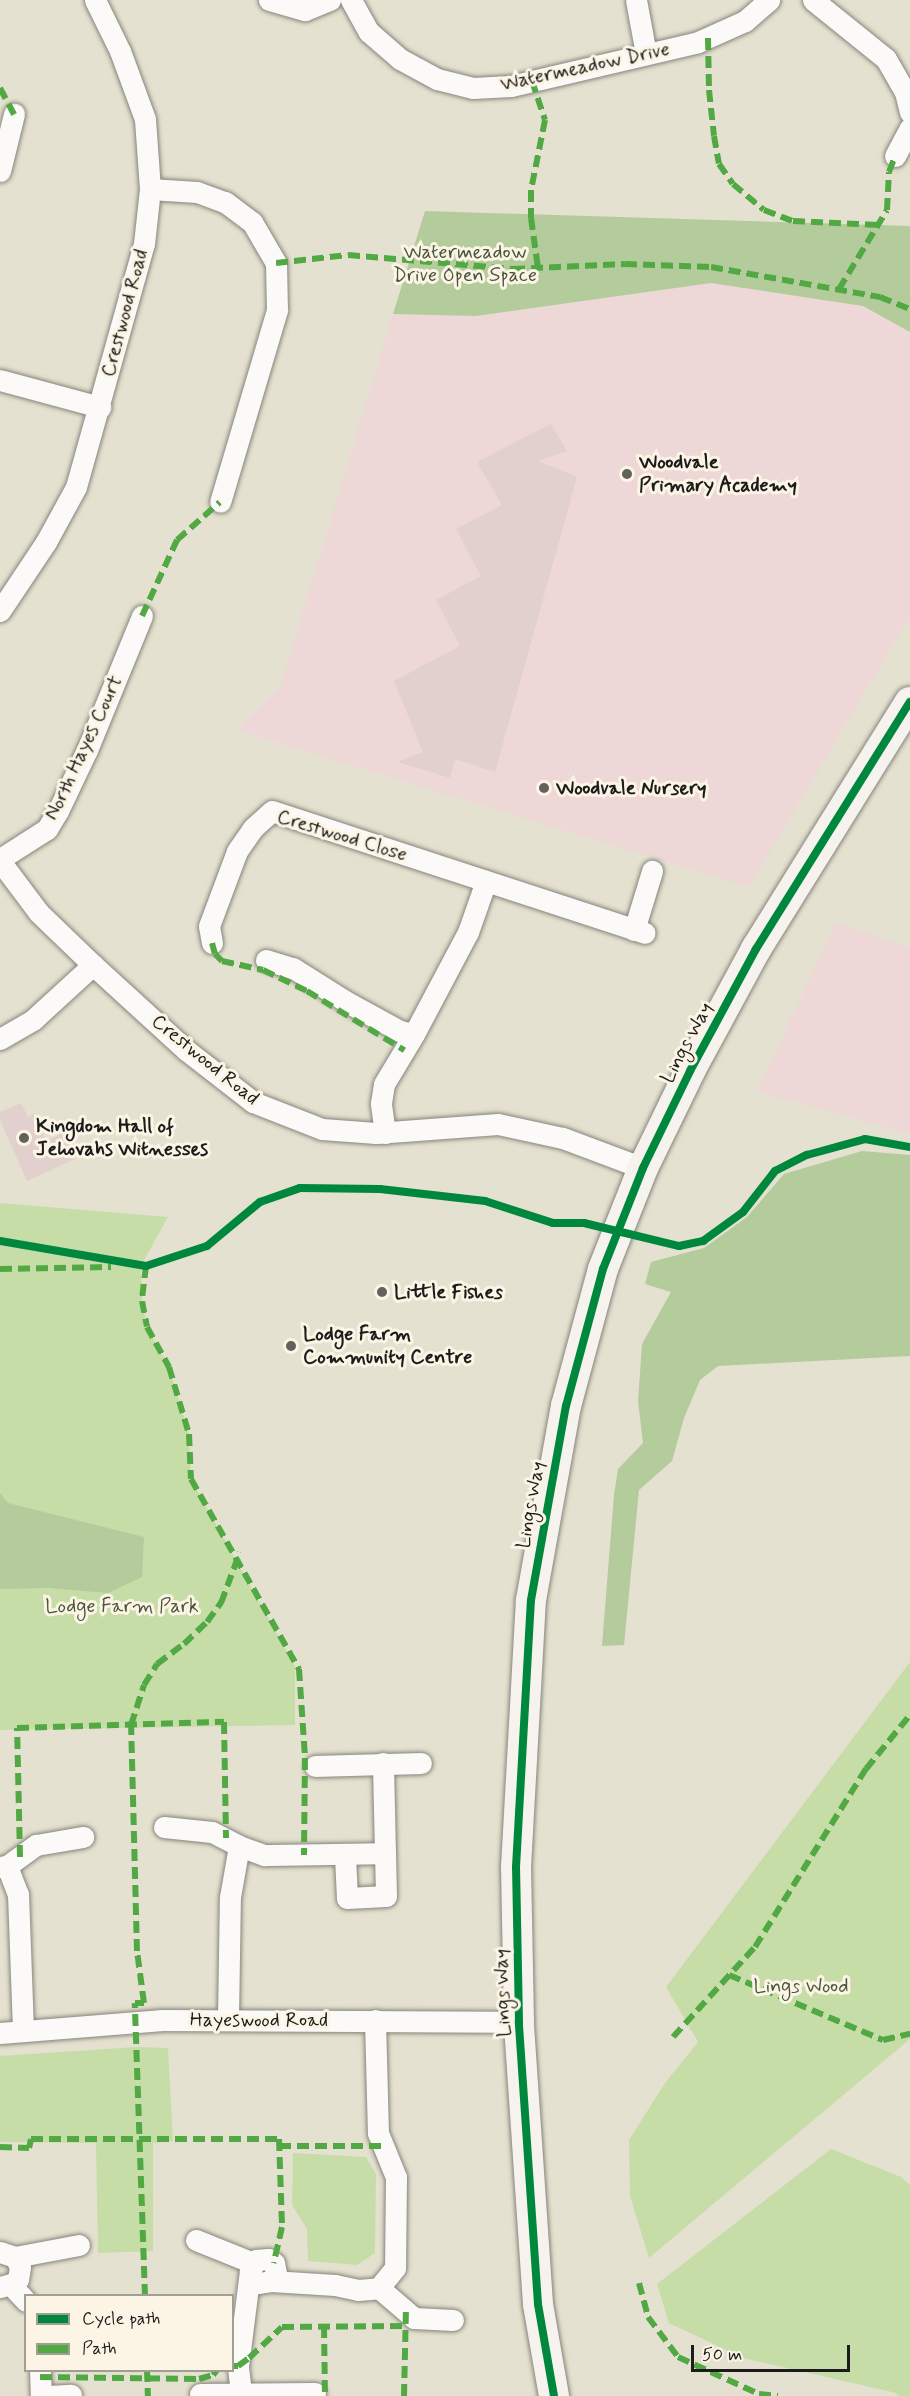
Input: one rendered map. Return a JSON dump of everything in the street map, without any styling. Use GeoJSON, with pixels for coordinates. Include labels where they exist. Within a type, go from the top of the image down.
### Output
{"type":"FeatureCollection","features":[{"type":"Feature","properties":{"kind":"street","name":"Crestwood Road"},"geometry":{"type":"LineString","coordinates":[[0,612],[46,542],[76,487],[144,244],[150,189],[145,118],[120,51],[94,0]]}},
{"type":"Feature","properties":{"kind":"street"},"geometry":{"type":"LineString","coordinates":[[269,0],[305,10],[330,0]]}},
{"type":"Feature","properties":{"kind":"street","name":"Watermeadow Drive"},"geometry":{"type":"LineString","coordinates":[[351,0],[369,32],[400,59],[437,79],[473,88],[511,86],[698,42],[745,21],[769,0]]}},
{"type":"Feature","properties":{"kind":"street"},"geometry":{"type":"LineString","coordinates":[[636,0],[646,54]]}},
{"type":"Feature","properties":{"kind":"street"},"geometry":{"type":"LineString","coordinates":[[813,0],[886,59],[905,92],[910,112]]}},
{"type":"Feature","properties":{"kind":"street"},"geometry":{"type":"LineString","coordinates":[[0,171],[14,114]]}},
{"type":"Feature","properties":{"kind":"street"},"geometry":{"type":"LineString","coordinates":[[895,156],[910,128]]}},
{"type":"Feature","properties":{"kind":"street"},"geometry":{"type":"LineString","coordinates":[[150,189],[197,192],[225,202],[252,222],[276,263],[277,310],[220,502]]}},
{"type":"Feature","properties":{"kind":"street"},"geometry":{"type":"LineString","coordinates":[[0,380],[100,407]]}},
{"type":"Feature","properties":{"kind":"street","name":"North Hayes Court"},"geometry":{"type":"LineString","coordinates":[[0,860],[47,829],[58,812],[87,750],[142,616]]}},
{"type":"Feature","properties":{"kind":"street","name":"Lings Way"},"geometry":{"type":"LineString","coordinates":[[554,2396],[538,2304],[519,2022],[516,1867],[531,1600],[566,1406],[603,1269],[644,1168],[690,1071],[756,949],[910,702]]}},
{"type":"Feature","properties":{"kind":"street","name":"Crestwood Close"},"geometry":{"type":"LineString","coordinates":[[212,943],[209,926],[237,851],[253,828],[273,811],[639,932],[652,871]]}},
{"type":"Feature","properties":{"kind":"street","name":"Crestwood Road"},"geometry":{"type":"LineString","coordinates":[[0,860],[39,913],[93,965],[186,1050],[253,1102],[322,1129],[385,1133],[498,1124],[563,1138],[644,1168]]}},
{"type":"Feature","properties":{"kind":"street"},"geometry":{"type":"LineString","coordinates":[[385,1133],[381,1103],[384,1084],[414,1034],[468,932],[486,881]]}},
{"type":"Feature","properties":{"kind":"street"},"geometry":{"type":"LineString","coordinates":[[266,960],[293,968],[345,1001],[400,1031],[414,1034]]}},
{"type":"Feature","properties":{"kind":"street"},"geometry":{"type":"LineString","coordinates":[[0,1039],[34,1019],[93,965]]}},
{"type":"Feature","properties":{"kind":"street"},"geometry":{"type":"LineString","coordinates":[[345,1856],[346,1898],[386,1896],[383,1763]]}},
{"type":"Feature","properties":{"kind":"street"},"geometry":{"type":"LineString","coordinates":[[315,1766],[420,1763]]}},
{"type":"Feature","properties":{"kind":"street"},"geometry":{"type":"LineString","coordinates":[[164,1827],[212,1832],[239,1846],[264,1855],[345,1856],[385,1853]]}},
{"type":"Feature","properties":{"kind":"street"},"geometry":{"type":"LineString","coordinates":[[23,2030],[18,1894],[4,1866],[36,1845],[83,1837]]}},
{"type":"Feature","properties":{"kind":"street"},"geometry":{"type":"LineString","coordinates":[[228,2019],[230,1897],[239,1846]]}},
{"type":"Feature","properties":{"kind":"street","name":"Hayeswood Road"},"geometry":{"type":"LineString","coordinates":[[0,2033],[137,2021],[228,2019],[519,2022]]}},
{"type":"Feature","properties":{"kind":"street"},"geometry":{"type":"LineString","coordinates":[[251,2267],[253,2279],[259,2283],[271,2281],[334,2285],[358,2290],[379,2288],[395,2268],[396,2176],[378,2133],[375,2020]]}},
{"type":"Feature","properties":{"kind":"street"},"geometry":{"type":"LineString","coordinates":[[196,2240],[251,2267]]}},
{"type":"Feature","properties":{"kind":"street"},"geometry":{"type":"LineString","coordinates":[[7,2254],[79,2245]]}},
{"type":"Feature","properties":{"kind":"street"},"geometry":{"type":"LineString","coordinates":[[7,2254],[19,2261],[20,2273],[5,2286],[24,2300]]}},
{"type":"Feature","properties":{"kind":"street"},"geometry":{"type":"LineString","coordinates":[[241,2392],[238,2366],[251,2267]]}},
{"type":"Feature","properties":{"kind":"street"},"geometry":{"type":"LineString","coordinates":[[379,2288],[414,2318],[453,2320]]}},
{"type":"Feature","properties":{"kind":"street"},"geometry":{"type":"LineString","coordinates":[[40,2372],[41,2396]]}},
{"type":"Feature","properties":{"kind":"street"},"geometry":{"type":"LineString","coordinates":[[200,2394],[315,2393]]}},
{"type":"Feature","properties":{"kind":"street"},"geometry":{"type":"LineString","coordinates":[[49,2396],[71,2395]]}},
{"type":"Feature","properties":{"kind":"shaded area","name":"Woodvale Primary Academy"},"geometry":{"type":"Polygon","coordinates":[[[711,283],[863,306],[910,332],[910,616],[749,887],[236,730],[280,687],[393,314],[476,316],[711,283]]]}},
{"type":"Feature","properties":{"kind":"shaded area"},"geometry":{"type":"Polygon","coordinates":[[[836,923],[910,948],[910,1134],[757,1091],[836,923]]]}},
{"type":"Feature","properties":{"kind":"green space","name":"Watermeadow Drive Open Space"},"geometry":{"type":"Polygon","coordinates":[[[425,211],[910,226],[910,332],[863,306],[711,283],[476,316],[393,314],[425,211]]]}},
{"type":"Feature","properties":{"kind":"green space"},"geometry":{"type":"Polygon","coordinates":[[[862,1151],[910,1155],[910,1356],[718,1366],[700,1380],[684,1418],[672,1461],[639,1490],[624,1645],[602,1646],[618,1469],[643,1443],[638,1401],[642,1344],[671,1292],[645,1284],[651,1262],[704,1248],[747,1217],[784,1174],[862,1151]]]}},
{"type":"Feature","properties":{"kind":"green space","name":"Lodge Farm Park"},"geometry":{"type":"Polygon","coordinates":[[[0,1203],[168,1217],[141,1266],[142,1301],[147,1327],[169,1367],[189,1434],[191,1479],[295,1666],[295,1725],[0,1730],[0,1203]]]}},
{"type":"Feature","properties":{"kind":"green space"},"geometry":{"type":"Polygon","coordinates":[[[0,1493],[8,1503],[144,1537],[142,1577],[108,1593],[49,1588],[0,1589],[0,1493]]]}},
{"type":"Feature","properties":{"kind":"green space","name":"Lings Wood"},"geometry":{"type":"Polygon","coordinates":[[[910,1662],[910,2039],[649,2258],[630,2196],[629,2140],[665,2083],[698,2042],[666,1987],[910,1662]]]}},
{"type":"Feature","properties":{"kind":"green space"},"geometry":{"type":"Polygon","coordinates":[[[136,2047],[168,2048],[173,2141],[153,2143],[153,2251],[98,2253],[96,2143],[0,2142],[0,2056],[136,2047]]]}},
{"type":"Feature","properties":{"kind":"green space"},"geometry":{"type":"Polygon","coordinates":[[[831,2149],[901,2177],[910,2185],[910,2396],[898,2396],[896,2393],[743,2358],[669,2323],[657,2284],[831,2149]]]}},
{"type":"Feature","properties":{"kind":"green space"},"geometry":{"type":"Polygon","coordinates":[[[293,2153],[366,2157],[376,2174],[375,2253],[357,2265],[308,2261],[307,2229],[292,2205],[293,2153]]]}},
{"type":"Feature","properties":{"kind":"building"},"geometry":{"type":"Polygon","coordinates":[[[551,424],[567,451],[538,461],[577,477],[495,772],[455,759],[450,778],[398,762],[423,752],[394,681],[460,646],[436,600],[481,576],[456,529],[502,505],[477,462],[551,424]]]}},
{"type":"Feature","properties":{"kind":"building","name":"Kingdom Hall of Jehovahs Witnesses"},"geometry":{"type":"Polygon","coordinates":[[[21,1103],[28,1117],[34,1114],[46,1141],[63,1133],[75,1159],[27,1181],[0,1120],[0,1112],[21,1103]]]}},
{"type":"Feature","properties":{"kind":"marked path"},"geometry":{"type":"LineString","coordinates":[[708,38],[709,90],[714,136],[719,164],[733,184],[764,210],[793,221],[879,225]]}},
{"type":"Feature","properties":{"kind":"marked path"},"geometry":{"type":"LineString","coordinates":[[532,81],[545,120],[531,190],[531,218],[538,268]]}},
{"type":"Feature","properties":{"kind":"marked path"},"geometry":{"type":"LineString","coordinates":[[0,88],[14,114]]}},
{"type":"Feature","properties":{"kind":"marked path"},"geometry":{"type":"LineString","coordinates":[[839,289],[887,210],[889,172],[895,156]]}},
{"type":"Feature","properties":{"kind":"marked path"},"geometry":{"type":"LineString","coordinates":[[276,263],[348,255],[513,269],[625,264],[711,267],[880,297],[910,309]]}},
{"type":"Feature","properties":{"kind":"marked path"},"geometry":{"type":"LineString","coordinates":[[142,616],[177,540],[220,502]]}},
{"type":"Feature","properties":{"kind":"marked path"},"geometry":{"type":"LineString","coordinates":[[212,943],[215,954],[222,961],[263,970],[307,991],[404,1050]]}},
{"type":"Feature","properties":{"kind":"marked path"},"geometry":{"type":"LineString","coordinates":[[141,1266],[146,1266],[142,1301],[147,1327],[169,1367],[189,1434],[191,1479],[299,1669],[305,1758],[304,1855]]}},
{"type":"Feature","properties":{"kind":"marked path"},"geometry":{"type":"LineString","coordinates":[[0,1269],[111,1267]]}},
{"type":"Feature","properties":{"kind":"marked path"},"geometry":{"type":"LineString","coordinates":[[145,2294],[135,2003],[144,2003],[137,1951],[131,1725],[144,1685],[157,1664],[184,1644],[207,1622],[221,1603],[240,1552]]}},
{"type":"Feature","properties":{"kind":"marked path"},"geometry":{"type":"LineString","coordinates":[[673,2037],[755,1947],[866,1769],[910,1715]]}},
{"type":"Feature","properties":{"kind":"marked path"},"geometry":{"type":"LineString","coordinates":[[20,1857],[17,1728],[224,1722],[226,1838]]}},
{"type":"Feature","properties":{"kind":"marked path"},"geometry":{"type":"LineString","coordinates":[[729,1975],[883,2040],[910,2034]]}},
{"type":"Feature","properties":{"kind":"marked path"},"geometry":{"type":"LineString","coordinates":[[0,2147],[29,2148],[31,2139],[279,2139],[282,2227],[274,2263]]}},
{"type":"Feature","properties":{"kind":"marked path"},"geometry":{"type":"LineString","coordinates":[[279,2146],[383,2146]]}},
{"type":"Feature","properties":{"kind":"marked path"},"geometry":{"type":"LineString","coordinates":[[639,2283],[648,2317],[678,2357],[759,2394],[778,2396]]}},
{"type":"Feature","properties":{"kind":"marked path"},"geometry":{"type":"LineString","coordinates":[[404,2396],[406,2311]]}},
{"type":"Feature","properties":{"kind":"marked path"},"geometry":{"type":"LineString","coordinates":[[324,2326],[325,2396]]}},
{"type":"Feature","properties":{"kind":"marked path"},"geometry":{"type":"LineString","coordinates":[[234,2366],[238,2366],[249,2358],[282,2327],[406,2326]]}},
{"type":"Feature","properties":{"kind":"marked path"},"geometry":{"type":"LineString","coordinates":[[147,2372],[148,2396]]}},
{"type":"Feature","properties":{"kind":"marked path"},"geometry":{"type":"LineString","coordinates":[[40,2377],[199,2379],[213,2375],[215,2372]]}},
{"type":"Feature","properties":{"kind":"cycle path"},"geometry":{"type":"LineString","coordinates":[[554,2396],[538,2304],[519,2022],[516,1867],[531,1600],[566,1406],[603,1269],[643,1168],[690,1071],[756,949],[910,702]]}},
{"type":"Feature","properties":{"kind":"cycle path"},"geometry":{"type":"LineString","coordinates":[[0,1241],[146,1266],[207,1246],[260,1202],[300,1188],[380,1189],[485,1201],[553,1223],[584,1223],[679,1246],[703,1241],[743,1212],[775,1171],[807,1155],[865,1139],[910,1147]]}},
{"type":"Feature","properties":{"kind":"place","name":"Woodvale Primary Academy"},"geometry":{"type":"Point","coordinates":[627,474]}},
{"type":"Feature","properties":{"kind":"place","name":"Woodvale Nursery"},"geometry":{"type":"Point","coordinates":[544,788]}},
{"type":"Feature","properties":{"kind":"place","name":"Kingdom Hall of Jehovahs Witnesses"},"geometry":{"type":"Point","coordinates":[24,1138]}},
{"type":"Feature","properties":{"kind":"place","name":"Little Fishes"},"geometry":{"type":"Point","coordinates":[382,1292]}},
{"type":"Feature","properties":{"kind":"place","name":"Lodge Farm Community Centre"},"geometry":{"type":"Point","coordinates":[291,1346]}}]}
